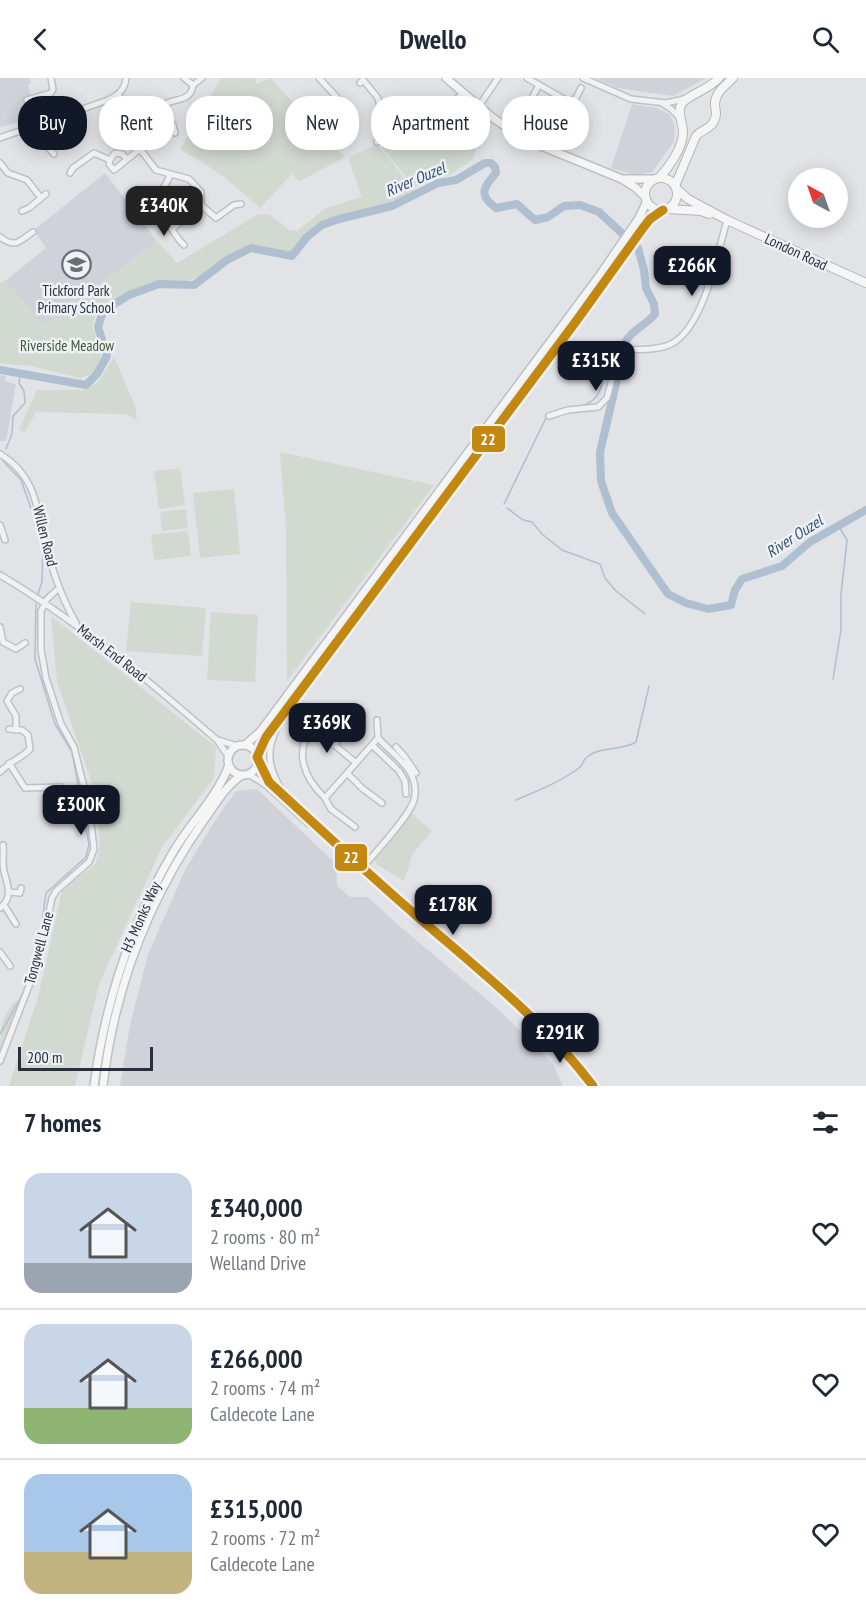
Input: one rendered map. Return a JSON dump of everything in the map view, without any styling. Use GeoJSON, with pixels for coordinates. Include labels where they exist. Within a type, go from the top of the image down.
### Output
{"type":"FeatureCollection","features":[{"type":"Feature","properties":{"kind":"highway"},"geometry":{"type":"LineString","coordinates":[[719,78],[709,88],[686,99],[681,106],[682,140],[668,168],[646,187],[646,200],[653,208],[666,210],[676,202],[676,188],[693,142],[701,131],[713,124],[720,91],[733,78]]}},
{"type":"Feature","properties":{"kind":"highway"},"geometry":{"type":"LineString","coordinates":[[697,94],[707,97],[715,107]]}},
{"type":"Feature","properties":{"kind":"highway"},"geometry":{"type":"LineString","coordinates":[[681,121],[689,129],[701,131]]}},
{"type":"Feature","properties":{"kind":"highway"},"geometry":{"type":"LineString","coordinates":[[657,179],[666,178],[676,188]]}},
{"type":"Feature","properties":{"kind":"highway","name":"London Road"},"geometry":{"type":"LineString","coordinates":[[676,188],[688,199],[727,220],[866,283]]}},
{"type":"Feature","properties":{"kind":"highway","name":"London Road"},"geometry":{"type":"LineString","coordinates":[[666,210],[701,211],[727,220]]}},
{"type":"Feature","properties":{"kind":"main road"},"geometry":{"type":"LineString","coordinates":[[446,78],[467,96]]}},
{"type":"Feature","properties":{"kind":"main road"},"geometry":{"type":"LineString","coordinates":[[257,757],[253,749],[245,745],[237,746],[228,756],[228,765],[234,772],[245,774],[256,766],[257,757],[266,737],[603,278],[646,200],[635,187],[622,179],[530,142],[490,115]]}},
{"type":"Feature","properties":{"kind":"main road"},"geometry":{"type":"LineString","coordinates":[[622,179],[657,179]]}},
{"type":"Feature","properties":{"kind":"main road"},"geometry":{"type":"LineString","coordinates":[[245,745],[260,732],[603,278],[650,219],[666,210]]}},
{"type":"Feature","properties":{"kind":"main road","name":"H3 Monks Way"},"geometry":{"type":"LineString","coordinates":[[94,1086],[109,1004],[135,925],[153,886],[179,841],[222,781],[228,765]]}},
{"type":"Feature","properties":{"kind":"main road","name":"H3 Monks Way"},"geometry":{"type":"LineString","coordinates":[[103,1086],[117,1005],[128,968],[160,890],[186,846],[228,786],[245,774]]}},
{"type":"Feature","properties":{"kind":"street"},"geometry":{"type":"LineString","coordinates":[[41,96],[51,93],[53,89],[51,78]]}},
{"type":"Feature","properties":{"kind":"street"},"geometry":{"type":"LineString","coordinates":[[87,107],[118,95],[125,87],[126,78]]}},
{"type":"Feature","properties":{"kind":"street"},"geometry":{"type":"LineString","coordinates":[[184,78],[193,85]]}},
{"type":"Feature","properties":{"kind":"street"},"geometry":{"type":"LineString","coordinates":[[174,102],[188,96],[193,85],[202,78]]}},
{"type":"Feature","properties":{"kind":"street"},"geometry":{"type":"LineString","coordinates":[[319,78],[336,96]]}},
{"type":"Feature","properties":{"kind":"street"},"geometry":{"type":"LineString","coordinates":[[486,96],[498,78]]}},
{"type":"Feature","properties":{"kind":"street"},"geometry":{"type":"LineString","coordinates":[[527,78],[559,96]]}},
{"type":"Feature","properties":{"kind":"street"},"geometry":{"type":"LineString","coordinates":[[583,78],[628,98],[660,102],[686,99]]}},
{"type":"Feature","properties":{"kind":"street"},"geometry":{"type":"LineString","coordinates":[[360,83],[363,80],[376,96]]}},
{"type":"Feature","properties":{"kind":"street"},"geometry":{"type":"LineString","coordinates":[[533,96],[540,85]]}},
{"type":"Feature","properties":{"kind":"street"},"geometry":{"type":"LineString","coordinates":[[577,96],[581,88]]}},
{"type":"Feature","properties":{"kind":"street"},"geometry":{"type":"LineString","coordinates":[[460,96],[463,93]]}},
{"type":"Feature","properties":{"kind":"street"},"geometry":{"type":"LineString","coordinates":[[660,102],[671,109],[681,121]]}},
{"type":"Feature","properties":{"kind":"street"},"geometry":{"type":"LineString","coordinates":[[174,129],[175,133]]}},
{"type":"Feature","properties":{"kind":"street"},"geometry":{"type":"LineString","coordinates":[[0,138],[18,132]]}},
{"type":"Feature","properties":{"kind":"street"},"geometry":{"type":"LineString","coordinates":[[50,150],[54,154]]}},
{"type":"Feature","properties":{"kind":"street"},"geometry":{"type":"LineString","coordinates":[[127,159],[122,154],[115,153],[109,164],[114,170],[139,150]]}},
{"type":"Feature","properties":{"kind":"street"},"geometry":{"type":"LineString","coordinates":[[141,150],[156,170],[189,179],[194,182],[202,196],[201,205],[172,229]]}},
{"type":"Feature","properties":{"kind":"street"},"geometry":{"type":"LineString","coordinates":[[70,173],[73,168],[94,153],[110,160]]}},
{"type":"Feature","properties":{"kind":"street"},"geometry":{"type":"LineString","coordinates":[[0,163],[8,174],[27,180],[44,196],[22,211]]}},
{"type":"Feature","properties":{"kind":"street"},"geometry":{"type":"LineString","coordinates":[[148,198],[165,187],[170,175]]}},
{"type":"Feature","properties":{"kind":"street"},"geometry":{"type":"LineString","coordinates":[[201,205],[216,218],[234,205],[241,204]]}},
{"type":"Feature","properties":{"kind":"street"},"geometry":{"type":"LineString","coordinates":[[166,217],[166,222],[179,242],[184,245]]}},
{"type":"Feature","properties":{"kind":"street"},"geometry":{"type":"LineString","coordinates":[[549,416],[568,410],[598,407],[607,398],[619,353],[672,344],[684,334],[701,305],[711,280],[727,220]]}},
{"type":"Feature","properties":{"kind":"street"},"geometry":{"type":"LineString","coordinates":[[0,237],[9,243],[19,243],[33,232]]}},
{"type":"Feature","properties":{"kind":"street","name":"Willen Road"},"geometry":{"type":"LineString","coordinates":[[0,454],[27,479],[34,494],[46,547],[59,588],[78,626]]}},
{"type":"Feature","properties":{"kind":"street"},"geometry":{"type":"LineString","coordinates":[[0,525],[5,540]]}},
{"type":"Feature","properties":{"kind":"street","name":"Marsh End Road"},"geometry":{"type":"LineString","coordinates":[[0,575],[78,626],[155,687],[217,740],[228,756]]}},
{"type":"Feature","properties":{"kind":"street"},"geometry":{"type":"LineString","coordinates":[[44,603],[59,588]]}},
{"type":"Feature","properties":{"kind":"street","name":"Tongwell Lane"},"geometry":{"type":"LineString","coordinates":[[0,1061],[39,960],[52,898],[56,891],[89,862],[94,849],[88,807],[74,747],[61,724],[46,678],[41,650],[41,611],[44,603]]}},
{"type":"Feature","properties":{"kind":"street"},"geometry":{"type":"LineString","coordinates":[[0,627],[2,644],[16,649],[25,643]]}},
{"type":"Feature","properties":{"kind":"street"},"geometry":{"type":"LineString","coordinates":[[16,730],[16,716],[9,705],[7,696],[20,689]]}},
{"type":"Feature","properties":{"kind":"street"},"geometry":{"type":"LineString","coordinates":[[287,799],[274,776],[269,748],[272,737],[290,705]]}},
{"type":"Feature","properties":{"kind":"street"},"geometry":{"type":"LineString","coordinates":[[334,745],[352,727],[343,718]]}},
{"type":"Feature","properties":{"kind":"street"},"geometry":{"type":"LineString","coordinates":[[325,798],[378,738],[377,720]]}},
{"type":"Feature","properties":{"kind":"street"},"geometry":{"type":"LineString","coordinates":[[355,827],[331,809],[311,782],[301,755],[305,736],[313,727],[356,763]]}},
{"type":"Feature","properties":{"kind":"street"},"geometry":{"type":"LineString","coordinates":[[0,772],[30,749],[28,735],[22,730],[9,729]]}},
{"type":"Feature","properties":{"kind":"street"},"geometry":{"type":"LineString","coordinates":[[378,738],[401,755],[416,773]]}},
{"type":"Feature","properties":{"kind":"street","name":"Marsh End Road"},"geometry":{"type":"LineString","coordinates":[[217,740],[237,746]]}},
{"type":"Feature","properties":{"kind":"street"},"geometry":{"type":"LineString","coordinates":[[372,745],[398,769],[405,784],[406,794]]}},
{"type":"Feature","properties":{"kind":"street"},"geometry":{"type":"LineString","coordinates":[[362,868],[411,807],[415,790],[414,782],[410,767],[401,755]]}},
{"type":"Feature","properties":{"kind":"street"},"geometry":{"type":"LineString","coordinates":[[257,757],[269,782],[362,868],[543,1028],[593,1086]]}},
{"type":"Feature","properties":{"kind":"street"},"geometry":{"type":"LineString","coordinates":[[9,763],[25,788],[61,787]]}},
{"type":"Feature","properties":{"kind":"street"},"geometry":{"type":"LineString","coordinates":[[347,773],[382,803]]}},
{"type":"Feature","properties":{"kind":"street"},"geometry":{"type":"LineString","coordinates":[[245,774],[266,785],[370,879],[543,1028]]}},
{"type":"Feature","properties":{"kind":"street"},"geometry":{"type":"LineString","coordinates":[[405,784],[414,782]]}},
{"type":"Feature","properties":{"kind":"street"},"geometry":{"type":"LineString","coordinates":[[415,790],[423,790]]}},
{"type":"Feature","properties":{"kind":"street"},"geometry":{"type":"LineString","coordinates":[[3,845],[3,868],[9,892],[2,906],[9,912],[16,924]]}},
{"type":"Feature","properties":{"kind":"street"},"geometry":{"type":"LineString","coordinates":[[9,892],[22,892]]}},
{"type":"Feature","properties":{"kind":"street"},"geometry":{"type":"LineString","coordinates":[[0,952],[10,966]]}},
{"type":"Feature","properties":{"kind":"shaded area"},"geometry":{"type":"Polygon","coordinates":[[[0,78],[29,78],[30,96],[18,96],[18,122],[0,127],[0,78]]]}},
{"type":"Feature","properties":{"kind":"shaded area"},"geometry":{"type":"Polygon","coordinates":[[[595,78],[706,78],[673,96],[618,88],[595,78]]]}},
{"type":"Feature","properties":{"kind":"shaded area"},"geometry":{"type":"Polygon","coordinates":[[[632,104],[657,108],[669,114],[675,125],[674,142],[652,172],[635,175],[611,168],[632,104]]]}},
{"type":"Feature","properties":{"kind":"shaded area","name":"Tickford Park Primary School"},"geometry":{"type":"Polygon","coordinates":[[[105,173],[157,241],[45,326],[5,281],[46,248],[34,230],[105,173]]]}},
{"type":"Feature","properties":{"kind":"shaded area"},"geometry":{"type":"Polygon","coordinates":[[[0,375],[5,376],[5,381],[16,384],[6,441],[0,441],[0,375]]]}},
{"type":"Feature","properties":{"kind":"shaded area"},"geometry":{"type":"Polygon","coordinates":[[[257,789],[336,864],[337,886],[350,897],[368,897],[498,1009],[553,1064],[563,1086],[120,1086],[130,1025],[148,954],[186,868],[236,791],[257,789]]]}},
{"type":"Feature","properties":{"kind":"green space"},"geometry":{"type":"Polygon","coordinates":[[[221,78],[256,78],[256,84],[270,78],[287,96],[285,96],[285,150],[338,150],[345,157],[300,181],[292,174],[260,208],[224,177],[180,150],[186,139],[186,150],[273,150],[273,96],[211,96],[221,78]]]}},
{"type":"Feature","properties":{"kind":"green space","name":"Riverside Meadow"},"geometry":{"type":"Polygon","coordinates":[[[371,147],[371,150],[382,150],[414,190],[393,203],[323,222],[288,253],[256,245],[236,252],[199,276],[187,281],[157,281],[119,295],[97,309],[92,327],[101,352],[100,362],[92,374],[80,378],[31,366],[0,363],[0,283],[5,281],[45,326],[157,241],[177,263],[257,215],[269,214],[289,230],[297,231],[326,208],[362,197],[349,161],[350,157],[371,147]]]}},
{"type":"Feature","properties":{"kind":"green space"},"geometry":{"type":"Polygon","coordinates":[[[384,150],[476,150],[473,159],[451,174],[414,187],[384,150]]]}},
{"type":"Feature","properties":{"kind":"green space"},"geometry":{"type":"Polygon","coordinates":[[[114,357],[135,406],[137,420],[126,414],[36,412],[25,432],[19,430],[37,390],[84,390],[98,382],[114,357]]]}},
{"type":"Feature","properties":{"kind":"green space"},"geometry":{"type":"Polygon","coordinates":[[[280,452],[434,485],[287,681],[286,529],[280,452]]]}},
{"type":"Feature","properties":{"kind":"green space"},"geometry":{"type":"Polygon","coordinates":[[[180,468],[185,505],[159,509],[154,471],[180,468]]]}},
{"type":"Feature","properties":{"kind":"green space"},"geometry":{"type":"Polygon","coordinates":[[[234,489],[240,554],[200,558],[193,493],[234,489]]]}},
{"type":"Feature","properties":{"kind":"green space"},"geometry":{"type":"Polygon","coordinates":[[[186,509],[188,528],[162,531],[160,512],[186,509]]]}},
{"type":"Feature","properties":{"kind":"green space"},"geometry":{"type":"Polygon","coordinates":[[[188,531],[191,556],[154,560],[151,535],[188,531]]]}},
{"type":"Feature","properties":{"kind":"green space"},"geometry":{"type":"Polygon","coordinates":[[[131,602],[206,608],[202,656],[126,651],[131,602]]]}},
{"type":"Feature","properties":{"kind":"green space"},"geometry":{"type":"Polygon","coordinates":[[[211,612],[258,615],[255,682],[207,680],[211,612]]]}},
{"type":"Feature","properties":{"kind":"green space"},"geometry":{"type":"Polygon","coordinates":[[[51,616],[216,747],[214,778],[162,847],[99,984],[75,1086],[9,1086],[38,997],[62,891],[96,863],[100,844],[94,789],[57,682],[51,616]]]}},
{"type":"Feature","properties":{"kind":"green space"},"geometry":{"type":"Polygon","coordinates":[[[410,812],[432,831],[413,853],[404,881],[376,864],[375,857],[410,812]]]}},
{"type":"Feature","properties":{"kind":"green space"},"geometry":{"type":"Polygon","coordinates":[[[17,1000],[21,1001],[0,1056],[4,1018],[17,1000]]]}},
{"type":"Feature","properties":{"kind":"waterway","name":"River Ouzel"},"geometry":{"type":"LineString","coordinates":[[0,370],[86,385],[97,374],[107,356],[98,327],[103,311],[129,295],[159,284],[194,285],[227,260],[251,248],[292,256],[307,237],[322,225],[392,206],[438,183],[456,180],[485,163],[491,163],[496,173],[484,191],[487,199],[496,208],[517,204],[535,220],[548,217],[564,206],[580,205],[599,212],[638,248],[646,288],[654,304],[655,314],[626,341],[600,452],[601,481],[612,513],[668,594],[686,603],[708,609],[731,605],[735,590],[742,579],[782,566],[810,542],[866,510]]}},
{"type":"Feature","properties":{"kind":"waterway"},"geometry":{"type":"LineString","coordinates":[[553,412],[584,405],[593,400],[600,389],[610,354],[626,341]]}},
{"type":"Feature","properties":{"kind":"waterway"},"geometry":{"type":"LineString","coordinates":[[6,449],[12,434],[13,416],[25,403],[24,391],[19,383],[20,375]]}},
{"type":"Feature","properties":{"kind":"waterway"},"geometry":{"type":"LineString","coordinates":[[504,504],[547,416]]}},
{"type":"Feature","properties":{"kind":"waterway"},"geometry":{"type":"LineString","coordinates":[[3,461],[21,480],[43,549],[42,582],[38,594]]}},
{"type":"Feature","properties":{"kind":"waterway"},"geometry":{"type":"LineString","coordinates":[[507,508],[523,520],[532,522],[542,534],[562,550],[600,564],[605,578],[616,591],[645,614]]}},
{"type":"Feature","properties":{"kind":"waterway"},"geometry":{"type":"LineString","coordinates":[[833,679],[841,630],[841,594],[847,540],[838,525]]}},
{"type":"Feature","properties":{"kind":"waterway"},"geometry":{"type":"LineString","coordinates":[[36,604],[35,659],[55,724],[72,752],[89,845],[86,857],[46,893],[37,958]]}},
{"type":"Feature","properties":{"kind":"waterway"},"geometry":{"type":"LineString","coordinates":[[516,800],[572,773],[592,754],[636,742],[649,686]]}},
{"type":"Feature","properties":{"kind":"waterway"},"geometry":{"type":"LineString","coordinates":[[0,1034],[28,982]]}},
{"type":"Feature","properties":{"kind":"transit line","name":"22"},"geometry":{"type":"LineString","coordinates":[[593,1086],[554,1040],[510,997],[380,884],[269,782],[257,757],[266,737],[643,228],[650,219],[663,210]]}},
{"type":"Feature","properties":{"kind":"place","name":"Tickford Park Primary School"},"geometry":{"type":"Point","coordinates":[76,264]}}]}
